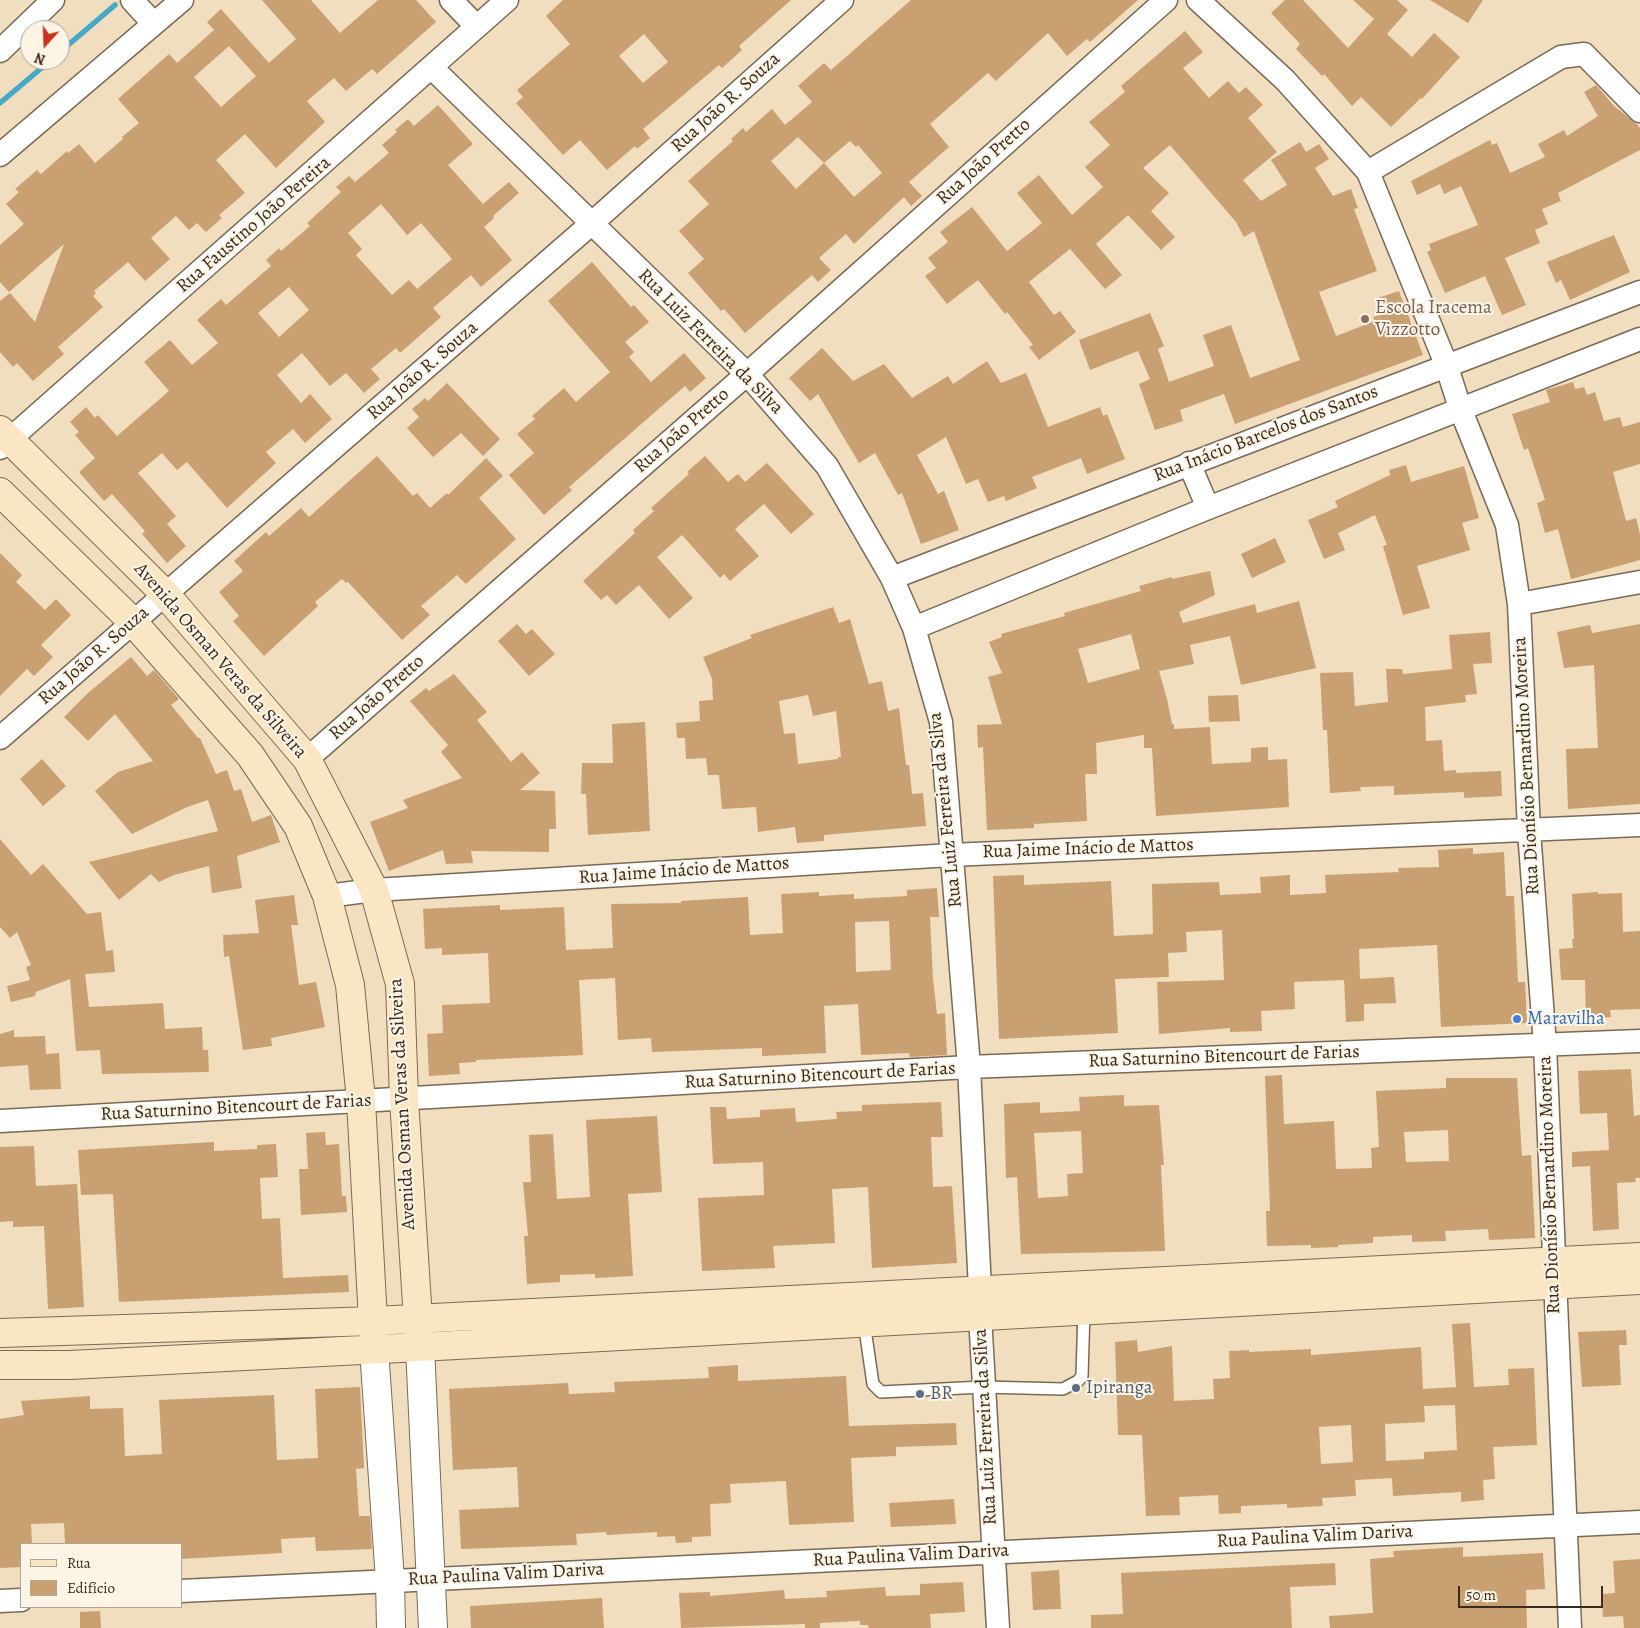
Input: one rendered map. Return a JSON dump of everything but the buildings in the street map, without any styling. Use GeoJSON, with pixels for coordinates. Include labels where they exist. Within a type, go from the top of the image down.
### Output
{"type":"FeatureCollection","features":[{"type":"Feature","properties":{"kind":"main road","name":"Avenida Osman Veras da Silveira"},"geometry":{"type":"LineString","coordinates":[[3,439],[166,595],[307,759],[374,890],[400,984],[404,1099],[416,1317],[420,1347]]}},
{"type":"Feature","properties":{"kind":"main road","name":"Avenida Osman Veras da Silveira"},"geometry":{"type":"LineString","coordinates":[[0,492],[132,621],[250,755],[298,826],[327,896],[350,986],[361,1101],[374,1349]]}},
{"type":"Feature","properties":{"kind":"main road"},"geometry":{"type":"LineString","coordinates":[[0,1364],[70,1365],[1084,1310],[1553,1272],[1640,1256]]}},
{"type":"Feature","properties":{"kind":"main road"},"geometry":{"type":"LineString","coordinates":[[0,1333],[374,1321],[416,1317],[980,1289],[1553,1272],[1640,1280]]}},
{"type":"Feature","properties":{"kind":"street"},"geometry":{"type":"LineString","coordinates":[[0,51],[53,0]]}},
{"type":"Feature","properties":{"kind":"street"},"geometry":{"type":"LineString","coordinates":[[132,0],[154,24]]}},
{"type":"Feature","properties":{"kind":"street"},"geometry":{"type":"LineString","coordinates":[[0,155],[182,0]]}},
{"type":"Feature","properties":{"kind":"street"},"geometry":{"type":"LineString","coordinates":[[451,0],[476,26]]}},
{"type":"Feature","properties":{"kind":"street","name":"Rua Faustino João Pereira"},"geometry":{"type":"LineString","coordinates":[[3,439],[432,68],[476,26],[507,0]]}},
{"type":"Feature","properties":{"kind":"street","name":"Rua João R. Souza"},"geometry":{"type":"LineString","coordinates":[[0,738],[132,621],[166,595],[591,224],[842,0]]}},
{"type":"Feature","properties":{"kind":"street","name":"Rua João Pretto"},"geometry":{"type":"LineString","coordinates":[[307,759],[747,374],[1166,0]]}},
{"type":"Feature","properties":{"kind":"street","name":"Rua Dionísio Bernardino Moreira"},"geometry":{"type":"LineString","coordinates":[[1198,0],[1285,80],[1368,172],[1446,364],[1460,408],[1507,525],[1519,604],[1529,831],[1545,1045],[1553,1272],[1570,1628]]}},
{"type":"Feature","properties":{"kind":"street"},"geometry":{"type":"LineString","coordinates":[[1368,172],[1561,57],[1584,54],[1640,111]]}},
{"type":"Feature","properties":{"kind":"street","name":"Rua Luiz Ferreira da Silva"},"geometry":{"type":"LineString","coordinates":[[432,68],[747,374],[826,466],[892,578],[914,628],[941,722],[969,1067],[980,1289]]}},
{"type":"Feature","properties":{"kind":"street","name":"Rua Inácio Barcelos dos Santos"},"geometry":{"type":"LineString","coordinates":[[892,578],[1446,364],[1640,292]]}},
{"type":"Feature","properties":{"kind":"street"},"geometry":{"type":"LineString","coordinates":[[914,628],[1208,508],[1640,339]]}},
{"type":"Feature","properties":{"kind":"street"},"geometry":{"type":"LineString","coordinates":[[1189,463],[1208,508]]}},
{"type":"Feature","properties":{"kind":"street"},"geometry":{"type":"LineString","coordinates":[[1519,604],[1640,582]]}},
{"type":"Feature","properties":{"kind":"street","name":"Rua Jaime Inácio de Mattos"},"geometry":{"type":"LineString","coordinates":[[327,896],[374,890],[951,854],[1640,825]]}},
{"type":"Feature","properties":{"kind":"street","name":"Rua Saturnino Bitencourt de Farias"},"geometry":{"type":"LineString","coordinates":[[0,1121],[969,1067],[1640,1041]]}},
{"type":"Feature","properties":{"kind":"street","name":"Rua Luiz Ferreira da Silva"},"geometry":{"type":"LineString","coordinates":[[980,1316],[998,1628]]}},
{"type":"Feature","properties":{"kind":"street"},"geometry":{"type":"LineString","coordinates":[[420,1347],[433,1628]]}},
{"type":"Feature","properties":{"kind":"street"},"geometry":{"type":"LineString","coordinates":[[374,1349],[390,1580],[391,1628]]}},
{"type":"Feature","properties":{"kind":"street","name":"Rua Paulina Valim Dariva"},"geometry":{"type":"LineString","coordinates":[[182,1591],[1640,1522]]}},
{"type":"Feature","properties":{"kind":"street"},"geometry":{"type":"LineString","coordinates":[[0,1601],[20,1600]]}},
{"type":"Feature","properties":{"kind":"lane"},"geometry":{"type":"LineString","coordinates":[[864,1322],[873,1384],[881,1392],[983,1387],[1063,1389],[1078,1381],[1082,1376],[1084,1310]]}},
{"type":"Feature","properties":{"kind":"waterway"},"geometry":{"type":"LineString","coordinates":[[70,43],[115,5]]}},
{"type":"Feature","properties":{"kind":"waterway"},"geometry":{"type":"LineString","coordinates":[[0,103],[39,70]]}},
{"type":"Feature","properties":{"kind":"place","name":"Escola Iracema Vizzotto"},"geometry":{"type":"Point","coordinates":[1365,319]}},
{"type":"Feature","properties":{"kind":"place","name":"Maravilha"},"geometry":{"type":"Point","coordinates":[1517,1019]}},
{"type":"Feature","properties":{"kind":"place","name":"Ipiranga"},"geometry":{"type":"Point","coordinates":[1076,1388]}},
{"type":"Feature","properties":{"kind":"place","name":"BR"},"geometry":{"type":"Point","coordinates":[920,1394]}}]}
